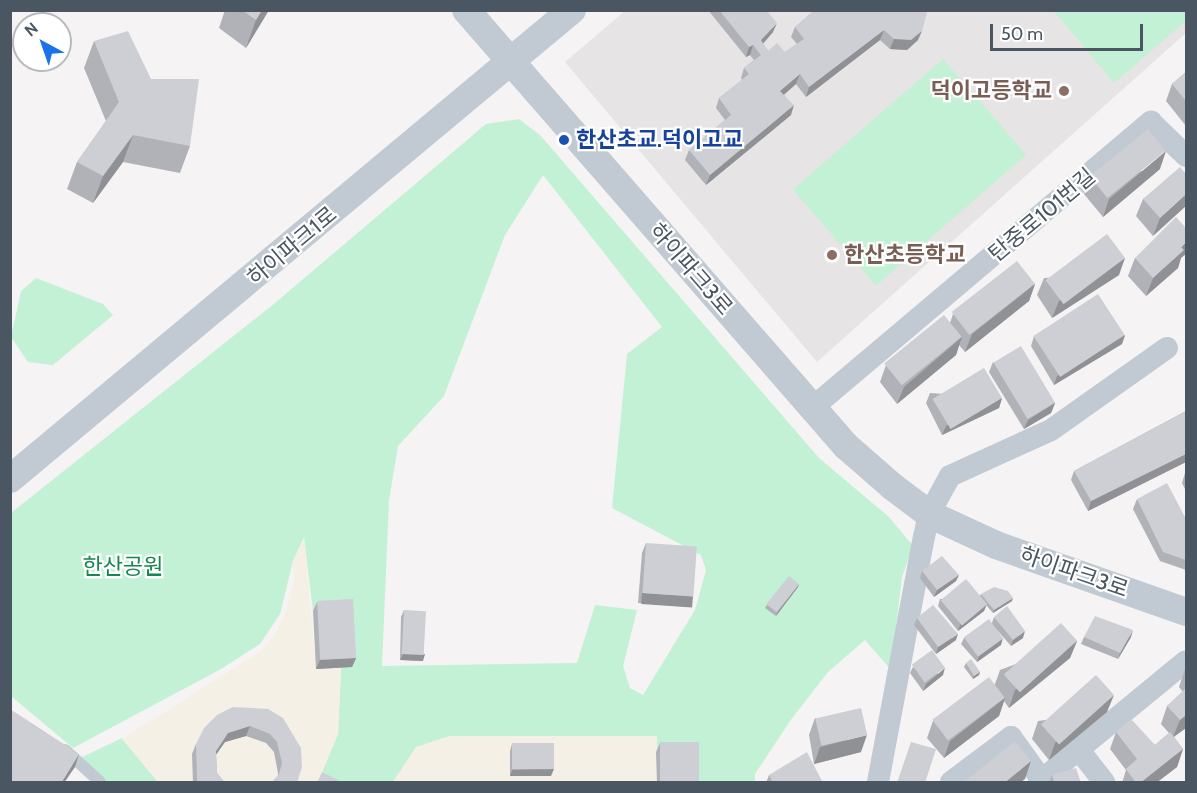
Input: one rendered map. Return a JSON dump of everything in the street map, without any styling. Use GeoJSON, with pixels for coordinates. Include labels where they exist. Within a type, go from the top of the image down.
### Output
{"type":"FeatureCollection","features":[{"type":"Feature","properties":{"kind":"street","name":"하이파크3로"},"geometry":{"type":"LineString","coordinates":[[466,10],[509,63],[846,446],[929,514],[996,545],[1186,612]]}},
{"type":"Feature","properties":{"kind":"street","name":"하이파크1로"},"geometry":{"type":"LineString","coordinates":[[10,479],[572,10]]}},
{"type":"Feature","properties":{"kind":"street","name":"탄중로101번길"},"geometry":{"type":"LineString","coordinates":[[812,408],[1151,122],[1186,156]]}},
{"type":"Feature","properties":{"kind":"street"},"geometry":{"type":"LineString","coordinates":[[878,783],[929,514],[950,476],[1051,430],[1167,348]]}},
{"type":"Feature","properties":{"kind":"street"},"geometry":{"type":"LineString","coordinates":[[951,783],[1011,738],[1041,781],[1186,661]]}},
{"type":"Feature","properties":{"kind":"street"},"geometry":{"type":"LineString","coordinates":[[1079,750],[1104,783]]}},
{"type":"Feature","properties":{"kind":"lane"},"geometry":{"type":"LineString","coordinates":[[49,738],[78,759],[100,783]]}},
{"type":"Feature","properties":{"kind":"shaded area","name":"한산초등학교"},"geometry":{"type":"Polygon","coordinates":[[[625,11],[1186,11],[1186,33],[817,362],[565,62],[625,11]]]}},
{"type":"Feature","properties":{"kind":"green space"},"geometry":{"type":"Polygon","coordinates":[[[1054,11],[1186,11],[1186,21],[1114,83],[1054,11]]]}},
{"type":"Feature","properties":{"kind":"green space"},"geometry":{"type":"Polygon","coordinates":[[[943,59],[1026,155],[876,285],[793,190],[943,59]]]}},
{"type":"Feature","properties":{"kind":"green space","name":"한산공원"},"geometry":{"type":"Polygon","coordinates":[[[519,119],[540,135],[819,458],[889,517],[913,546],[902,577],[891,670],[865,640],[828,672],[790,721],[755,774],[755,782],[696,782],[695,751],[656,752],[657,736],[449,736],[399,773],[393,782],[327,782],[319,779],[338,734],[341,668],[313,611],[304,538],[293,561],[280,614],[260,644],[221,669],[73,748],[11,696],[11,513],[275,303],[486,124],[519,119]],[[543,175],[505,235],[444,396],[398,446],[389,500],[382,666],[577,663],[595,605],[637,610],[623,666],[630,688],[643,695],[695,610],[706,570],[701,555],[612,508],[627,354],[662,327],[543,175]]]}},
{"type":"Feature","properties":{"kind":"green space"},"geometry":{"type":"Polygon","coordinates":[[[36,278],[103,304],[113,315],[53,365],[28,362],[11,337],[21,291],[36,278]]]}},
{"type":"Feature","properties":{"kind":"green space"},"geometry":{"type":"Polygon","coordinates":[[[122,738],[158,782],[100,782],[78,759],[122,738]]]}},
{"type":"Feature","properties":{"kind":"sand"},"geometry":{"type":"Polygon","coordinates":[[[304,537],[316,669],[341,668],[338,734],[318,782],[158,782],[122,739],[261,651],[275,635],[285,614],[294,582],[293,561],[304,537]]]}},
{"type":"Feature","properties":{"kind":"sand"},"geometry":{"type":"Polygon","coordinates":[[[449,736],[657,736],[657,782],[393,782],[416,747],[449,736]]]}},
{"type":"Feature","properties":{"kind":"building"},"geometry":{"type":"Polygon","coordinates":[[[242,10],[262,10],[256,20],[242,10]]]}},
{"type":"Feature","properties":{"kind":"building"},"geometry":{"type":"Polygon","coordinates":[[[719,10],[766,10],[777,23],[761,40],[768,51],[777,43],[785,52],[804,39],[795,27],[815,10],[925,10],[927,13],[922,31],[911,40],[894,39],[884,30],[809,87],[800,74],[780,91],[794,105],[710,175],[689,150],[731,115],[719,98],[749,74],[744,68],[761,55],[753,45],[749,47],[719,10]]]}},
{"type":"Feature","properties":{"kind":"building"},"geometry":{"type":"Polygon","coordinates":[[[128,31],[151,79],[199,79],[190,146],[133,135],[103,176],[77,162],[119,102],[94,41],[128,31]]]}},
{"type":"Feature","properties":{"kind":"building"},"geometry":{"type":"Polygon","coordinates":[[[1186,72],[1186,101],[1172,84],[1186,72]]]}},
{"type":"Feature","properties":{"kind":"building"},"geometry":{"type":"Polygon","coordinates":[[[1148,129],[1166,151],[1107,198],[1090,176],[1148,129]]]}},
{"type":"Feature","properties":{"kind":"building"},"geometry":{"type":"Polygon","coordinates":[[[1180,167],[1186,172],[1186,194],[1160,218],[1143,199],[1180,167]]]}},
{"type":"Feature","properties":{"kind":"building"},"geometry":{"type":"Polygon","coordinates":[[[1176,217],[1186,228],[1186,242],[1181,247],[1184,250],[1153,278],[1135,258],[1176,217]]]}},
{"type":"Feature","properties":{"kind":"building"},"geometry":{"type":"Polygon","coordinates":[[[1107,234],[1125,258],[1064,304],[1046,280],[1107,234]]]}},
{"type":"Feature","properties":{"kind":"building"},"geometry":{"type":"Polygon","coordinates":[[[1017,261],[1035,284],[969,335],[952,312],[1017,261]]]}},
{"type":"Feature","properties":{"kind":"building"},"geometry":{"type":"Polygon","coordinates":[[[1098,294],[1125,335],[1060,377],[1033,336],[1098,294]]]}},
{"type":"Feature","properties":{"kind":"building"},"geometry":{"type":"Polygon","coordinates":[[[944,315],[962,337],[902,385],[884,363],[944,315]]]}},
{"type":"Feature","properties":{"kind":"building"},"geometry":{"type":"Polygon","coordinates":[[[1021,346],[1055,403],[1028,419],[994,362],[1021,346]]]}},
{"type":"Feature","properties":{"kind":"building"},"geometry":{"type":"Polygon","coordinates":[[[984,368],[1002,398],[951,429],[933,399],[984,368]]]}},
{"type":"Feature","properties":{"kind":"building"},"geometry":{"type":"Polygon","coordinates":[[[1186,411],[1186,454],[1091,501],[1074,471],[1186,411]]]}},
{"type":"Feature","properties":{"kind":"building"},"geometry":{"type":"Polygon","coordinates":[[[1167,483],[1186,519],[1186,560],[1163,552],[1137,499],[1167,483]]]}},
{"type":"Feature","properties":{"kind":"building"},"geometry":{"type":"Polygon","coordinates":[[[646,543],[697,547],[693,596],[643,593],[646,543]]]}},
{"type":"Feature","properties":{"kind":"building"},"geometry":{"type":"Polygon","coordinates":[[[942,556],[959,575],[937,590],[922,571],[942,556]]]}},
{"type":"Feature","properties":{"kind":"building"},"geometry":{"type":"Polygon","coordinates":[[[789,576],[799,584],[776,612],[766,604],[789,576]]]}},
{"type":"Feature","properties":{"kind":"building"},"geometry":{"type":"Polygon","coordinates":[[[966,579],[987,604],[962,625],[941,600],[966,579]]]}},
{"type":"Feature","properties":{"kind":"building"},"geometry":{"type":"Polygon","coordinates":[[[994,587],[1008,591],[1013,598],[994,610],[981,594],[994,587]]]}},
{"type":"Feature","properties":{"kind":"building"},"geometry":{"type":"Polygon","coordinates":[[[353,599],[356,658],[320,660],[317,601],[353,599]]]}},
{"type":"Feature","properties":{"kind":"building"},"geometry":{"type":"Polygon","coordinates":[[[933,605],[958,634],[938,647],[917,618],[933,605]]]}},
{"type":"Feature","properties":{"kind":"building"},"geometry":{"type":"Polygon","coordinates":[[[1007,606],[1025,631],[1013,640],[994,617],[1007,606]]]}},
{"type":"Feature","properties":{"kind":"building"},"geometry":{"type":"Polygon","coordinates":[[[404,610],[426,611],[424,655],[402,654],[404,610]]]}},
{"type":"Feature","properties":{"kind":"building"},"geometry":{"type":"Polygon","coordinates":[[[1095,616],[1133,630],[1120,653],[1084,637],[1095,616]]]}},
{"type":"Feature","properties":{"kind":"building"},"geometry":{"type":"Polygon","coordinates":[[[989,619],[1003,638],[978,657],[964,637],[989,619]]]}},
{"type":"Feature","properties":{"kind":"building"},"geometry":{"type":"Polygon","coordinates":[[[1061,623],[1077,641],[1020,692],[1004,675],[1061,623]]]}},
{"type":"Feature","properties":{"kind":"building"},"geometry":{"type":"Polygon","coordinates":[[[932,650],[945,668],[925,682],[912,665],[932,650]]]}},
{"type":"Feature","properties":{"kind":"building"},"geometry":{"type":"Polygon","coordinates":[[[971,659],[980,672],[974,676],[966,663],[971,659]]]}},
{"type":"Feature","properties":{"kind":"building"},"geometry":{"type":"Polygon","coordinates":[[[1096,675],[1114,695],[1059,745],[1041,725],[1096,675]]]}},
{"type":"Feature","properties":{"kind":"building"},"geometry":{"type":"Polygon","coordinates":[[[989,677],[1005,698],[948,740],[932,720],[989,677]]]}},
{"type":"Feature","properties":{"kind":"building"},"geometry":{"type":"Polygon","coordinates":[[[1186,688],[1186,715],[1180,720],[1167,706],[1186,688]]]}},
{"type":"Feature","properties":{"kind":"building"},"geometry":{"type":"Polygon","coordinates":[[[233,707],[268,709],[283,718],[301,748],[302,767],[297,783],[271,783],[279,774],[282,763],[277,742],[270,734],[250,726],[228,733],[216,751],[217,773],[225,783],[199,783],[196,744],[204,728],[217,715],[233,707]]]}},
{"type":"Feature","properties":{"kind":"building"},"geometry":{"type":"Polygon","coordinates":[[[861,708],[867,735],[822,746],[815,719],[861,708]]]}},
{"type":"Feature","properties":{"kind":"building"},"geometry":{"type":"Polygon","coordinates":[[[10,709],[79,754],[61,783],[10,783],[10,709]]]}},
{"type":"Feature","properties":{"kind":"building"},"geometry":{"type":"Polygon","coordinates":[[[1132,720],[1155,745],[1170,732],[1183,749],[1140,783],[1136,783],[1126,769],[1137,759],[1116,732],[1132,720]]]}},
{"type":"Feature","properties":{"kind":"building"},"geometry":{"type":"Polygon","coordinates":[[[1015,741],[1031,761],[1004,783],[963,783],[1015,741]]]}},
{"type":"Feature","properties":{"kind":"building"},"geometry":{"type":"Polygon","coordinates":[[[660,742],[699,742],[699,782],[660,782],[660,742]]]}},
{"type":"Feature","properties":{"kind":"building"},"geometry":{"type":"Polygon","coordinates":[[[911,742],[936,749],[925,783],[897,783],[911,742]]]}},
{"type":"Feature","properties":{"kind":"building"},"geometry":{"type":"Polygon","coordinates":[[[512,743],[554,743],[554,769],[512,769],[512,743]]]}},
{"type":"Feature","properties":{"kind":"building"},"geometry":{"type":"Polygon","coordinates":[[[807,752],[823,783],[773,783],[769,775],[807,752]]]}},
{"type":"Feature","properties":{"kind":"building"},"geometry":{"type":"Polygon","coordinates":[[[1076,768],[1081,783],[1054,783],[1052,775],[1076,768]]]}},
{"type":"Feature","properties":{"kind":"building"},"geometry":{"type":"Polygon","coordinates":[[[322,772],[344,783],[317,783],[322,772]]]}},
{"type":"Feature","properties":{"kind":"place","name":"덕이고등학교"},"geometry":{"type":"Point","coordinates":[1064,91]}},
{"type":"Feature","properties":{"kind":"place","name":"한산초교.덕이고교"},"geometry":{"type":"Point","coordinates":[564,140]}},
{"type":"Feature","properties":{"kind":"place","name":"한산초등학교"},"geometry":{"type":"Point","coordinates":[832,255]}}]}
